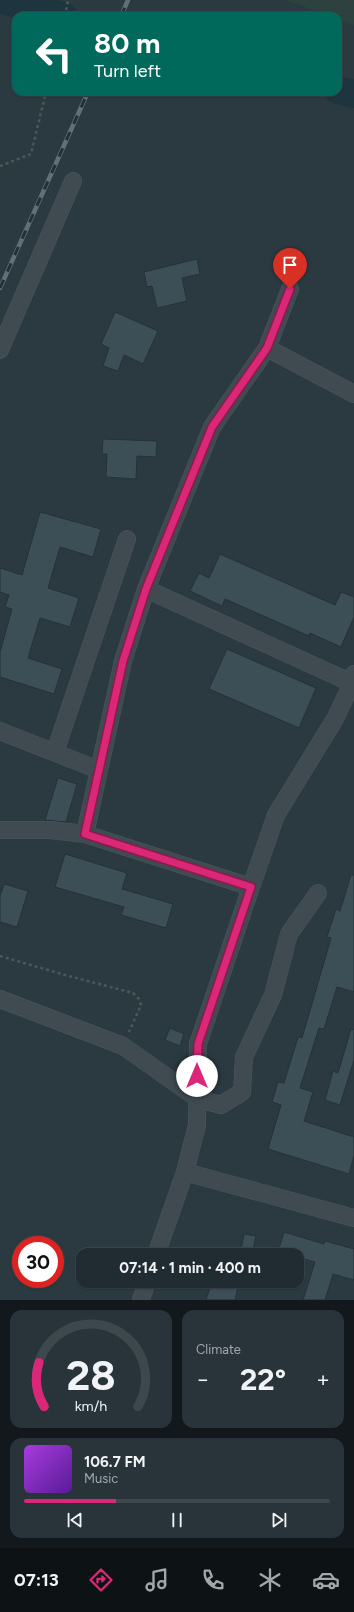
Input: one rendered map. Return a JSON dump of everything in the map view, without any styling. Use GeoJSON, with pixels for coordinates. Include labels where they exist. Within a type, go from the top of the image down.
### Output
{"type":"FeatureCollection","features":[{"type":"Feature","properties":{"kind":"street"},"geometry":{"type":"LineString","coordinates":[[0,350],[73,181]]}},
{"type":"Feature","properties":{"kind":"street"},"geometry":{"type":"LineString","coordinates":[[85,834],[123,661],[146,589],[212,427],[267,348],[290,289]]}},
{"type":"Feature","properties":{"kind":"street"},"geometry":{"type":"LineString","coordinates":[[267,348],[354,394]]}},
{"type":"Feature","properties":{"kind":"street"},"geometry":{"type":"LineString","coordinates":[[55,752],[127,539]]}},
{"type":"Feature","properties":{"kind":"street"},"geometry":{"type":"LineString","coordinates":[[146,589],[353,680],[335,719],[276,815],[251,887],[198,1044],[197,1125],[185,1172],[158,1248]]}},
{"type":"Feature","properties":{"kind":"street"},"geometry":{"type":"LineString","coordinates":[[0,731],[99,770]]}},
{"type":"Feature","properties":{"kind":"street"},"geometry":{"type":"LineString","coordinates":[[0,830],[51,830],[85,834],[251,887]]}},
{"type":"Feature","properties":{"kind":"street"},"geometry":{"type":"LineString","coordinates":[[0,999],[123,1046],[198,1099],[221,1105],[242,1092],[244,1057],[273,995],[289,934],[318,893]]}},
{"type":"Feature","properties":{"kind":"street"},"geometry":{"type":"LineString","coordinates":[[185,1172],[354,1218]]}},
{"type":"Feature","properties":{"kind":"street"},"geometry":{"type":"LineString","coordinates":[[141,1300],[145,1288]]}},
{"type":"Feature","properties":{"kind":"path"},"geometry":{"type":"LineString","coordinates":[[66,12],[68,0]]}},
{"type":"Feature","properties":{"kind":"path"},"geometry":{"type":"LineString","coordinates":[[0,166],[31,154],[45,96]]}},
{"type":"Feature","properties":{"kind":"path"},"geometry":{"type":"LineString","coordinates":[[0,956],[133,993],[139,999],[141,1005],[123,1046]]}},
{"type":"Feature","properties":{"kind":"green space"},"geometry":{"type":"Polygon","coordinates":[[[285,0],[354,0],[354,25],[342,20],[342,12],[319,12],[285,0]]]}},
{"type":"Feature","properties":{"kind":"building"},"geometry":{"type":"Polygon","coordinates":[[[197,259],[200,274],[182,278],[187,301],[157,308],[152,286],[147,287],[144,272],[197,259]]]}},
{"type":"Feature","properties":{"kind":"building"},"geometry":{"type":"Polygon","coordinates":[[[115,312],[158,331],[143,364],[124,355],[118,371],[103,366],[109,348],[101,344],[115,312]]]}},
{"type":"Feature","properties":{"kind":"building"},"geometry":{"type":"Polygon","coordinates":[[[103,439],[157,441],[156,457],[137,456],[136,479],[106,477],[107,454],[102,454],[103,439]]]}},
{"type":"Feature","properties":{"kind":"building"},"geometry":{"type":"Polygon","coordinates":[[[40,512],[101,529],[93,557],[60,547],[48,588],[79,598],[70,627],[40,618],[28,658],[62,669],[54,694],[0,677],[0,652],[12,609],[5,607],[9,595],[0,592],[0,568],[22,575],[40,512]]]}},
{"type":"Feature","properties":{"kind":"building"},"geometry":{"type":"Polygon","coordinates":[[[220,554],[335,605],[341,592],[354,597],[354,617],[341,647],[310,633],[309,636],[225,599],[222,606],[190,591],[199,573],[209,578],[220,554]]]}},
{"type":"Feature","properties":{"kind":"building"},"geometry":{"type":"Polygon","coordinates":[[[227,649],[316,688],[299,728],[209,689],[227,649]]]}},
{"type":"Feature","properties":{"kind":"building"},"geometry":{"type":"Polygon","coordinates":[[[58,778],[77,784],[66,822],[45,820],[58,778]]]}},
{"type":"Feature","properties":{"kind":"building"},"geometry":{"type":"Polygon","coordinates":[[[65,854],[127,873],[122,889],[173,904],[166,928],[121,915],[124,907],[55,887],[65,854]]]}},
{"type":"Feature","properties":{"kind":"building"},"geometry":{"type":"Polygon","coordinates":[[[351,875],[354,875],[354,992],[337,987],[324,1029],[319,1028],[300,1088],[313,1092],[304,1121],[354,1137],[354,1156],[349,1174],[268,1149],[281,1105],[272,1102],[278,1082],[284,1083],[298,1037],[302,1038],[331,938],[327,937],[336,909],[340,911],[351,875]]]}},
{"type":"Feature","properties":{"kind":"building"},"geometry":{"type":"Polygon","coordinates":[[[4,884],[28,891],[17,927],[0,922],[0,896],[4,884]]]}},
{"type":"Feature","properties":{"kind":"building"},"geometry":{"type":"Polygon","coordinates":[[[170,1028],[184,1034],[180,1046],[165,1040],[170,1028]]]}},
{"type":"Feature","properties":{"kind":"building"},"geometry":{"type":"Polygon","coordinates":[[[351,1029],[354,1030],[354,1060],[340,1105],[325,1100],[333,1071],[338,1073],[351,1029]]]}},
{"type":"Feature","properties":{"kind":"building"},"geometry":{"type":"Polygon","coordinates":[[[284,1232],[324,1244],[325,1241],[354,1249],[354,1280],[333,1274],[325,1300],[303,1300],[315,1262],[304,1259],[304,1248],[279,1248],[284,1232]]]}},
{"type":"Feature","properties":{"kind":"building"},"geometry":{"type":"Polygon","coordinates":[[[244,1234],[256,1236],[253,1248],[241,1248],[244,1234]]]}},
{"type":"Feature","properties":{"kind":"building"},"geometry":{"type":"Polygon","coordinates":[[[210,1288],[238,1288],[235,1300],[206,1300],[210,1288]]]}},
{"type":"Feature","properties":{"kind":"waterway"},"geometry":{"type":"LineString","coordinates":[[3,0],[48,12]]}},
{"type":"Feature","properties":{"kind":"waterway"},"geometry":{"type":"LineString","coordinates":[[342,91],[354,94]]}},
{"type":"Feature","properties":{"kind":"railway"},"geometry":{"type":"LineString","coordinates":[[123,12],[128,0]]}},
{"type":"Feature","properties":{"kind":"railway"},"geometry":{"type":"LineString","coordinates":[[0,288],[86,96]]}},
{"type":"Feature","properties":{"kind":"route"},"geometry":{"type":"LineString","coordinates":[[197,1076],[198,1044],[251,887],[85,834],[123,661],[146,589],[212,427],[267,348],[290,289]]}}]}
